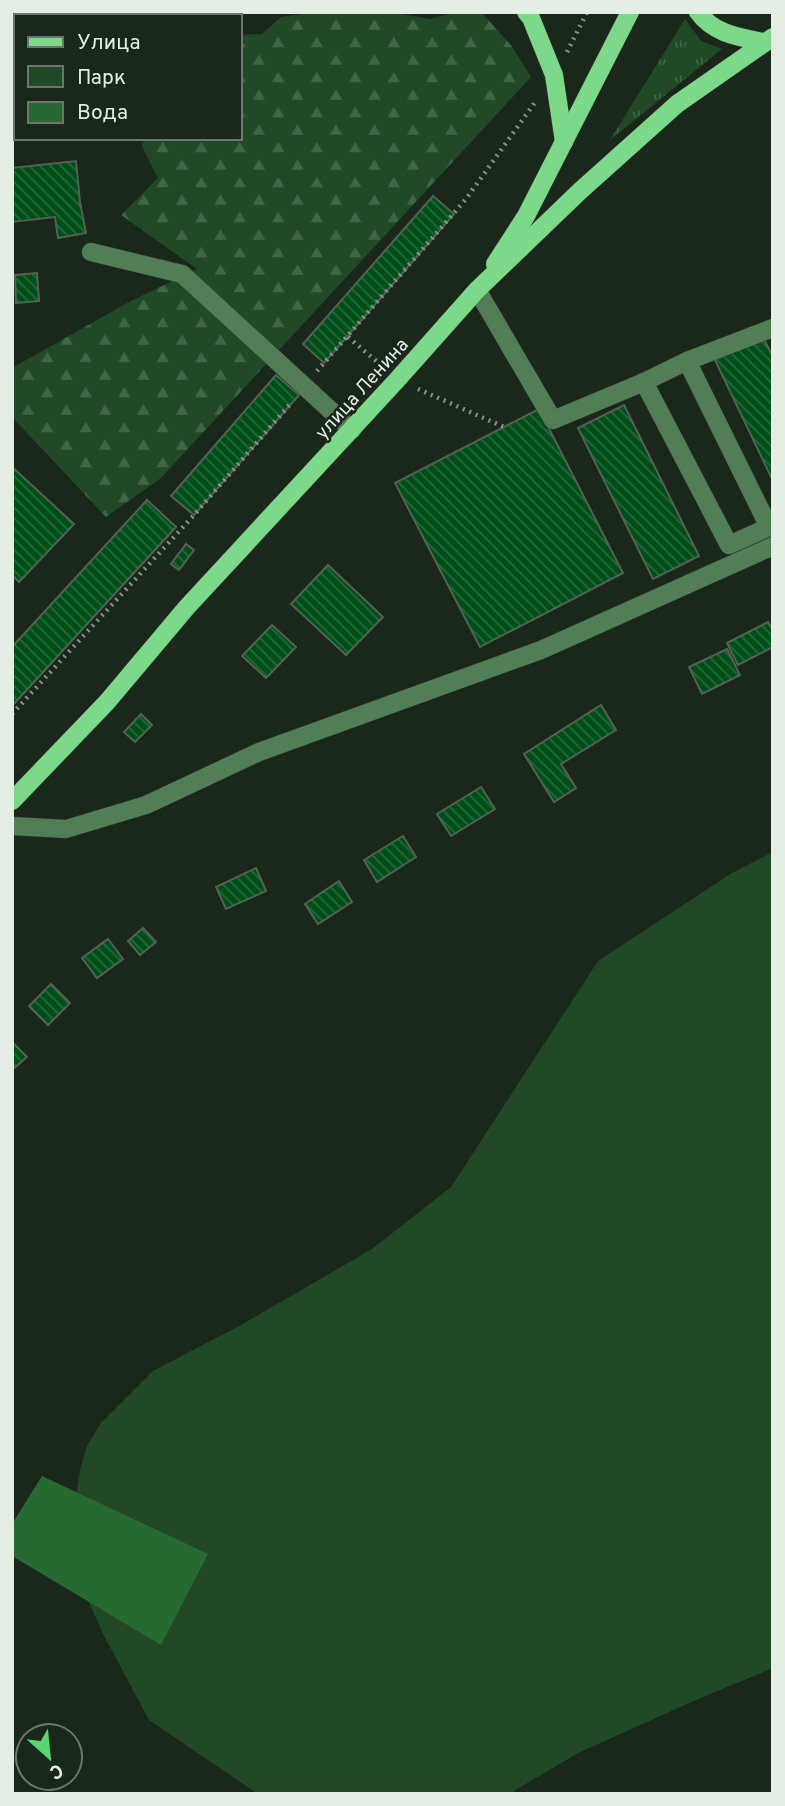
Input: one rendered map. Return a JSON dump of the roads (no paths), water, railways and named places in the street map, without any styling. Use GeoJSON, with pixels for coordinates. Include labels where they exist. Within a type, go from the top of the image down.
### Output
{"type":"FeatureCollection","features":[{"type":"Feature","properties":{"kind":"main road"},"geometry":{"type":"LineString","coordinates":[[526,12],[531,18],[554,75],[564,142]]}},
{"type":"Feature","properties":{"kind":"main road"},"geometry":{"type":"LineString","coordinates":[[477,290],[526,216],[630,12]]}},
{"type":"Feature","properties":{"kind":"main road"},"geometry":{"type":"LineString","coordinates":[[698,12],[703,19],[726,35],[768,39]]}},
{"type":"Feature","properties":{"kind":"main road"},"geometry":{"type":"LineString","coordinates":[[477,290],[580,191],[677,104],[768,39]]}},
{"type":"Feature","properties":{"kind":"main road","name":"улица Ленина"},"geometry":{"type":"LineString","coordinates":[[12,802],[107,702],[187,607],[352,430],[477,290]]}},
{"type":"Feature","properties":{"kind":"street"},"geometry":{"type":"LineString","coordinates":[[90,252],[182,274],[352,430]]}},
{"type":"Feature","properties":{"kind":"street"},"geometry":{"type":"LineString","coordinates":[[477,290],[553,420],[687,361],[773,328]]}},
{"type":"Feature","properties":{"kind":"street"},"geometry":{"type":"LineString","coordinates":[[644,382],[729,545],[769,527],[687,361]]}},
{"type":"Feature","properties":{"kind":"street"},"geometry":{"type":"LineString","coordinates":[[12,826],[66,830],[146,805],[259,752],[541,650],[773,546]]}},
{"type":"Feature","properties":{"kind":"water"},"geometry":{"type":"Polygon","coordinates":[[[42,1476],[208,1554],[161,1645],[12,1556],[12,1524],[42,1476]]]}}]}
